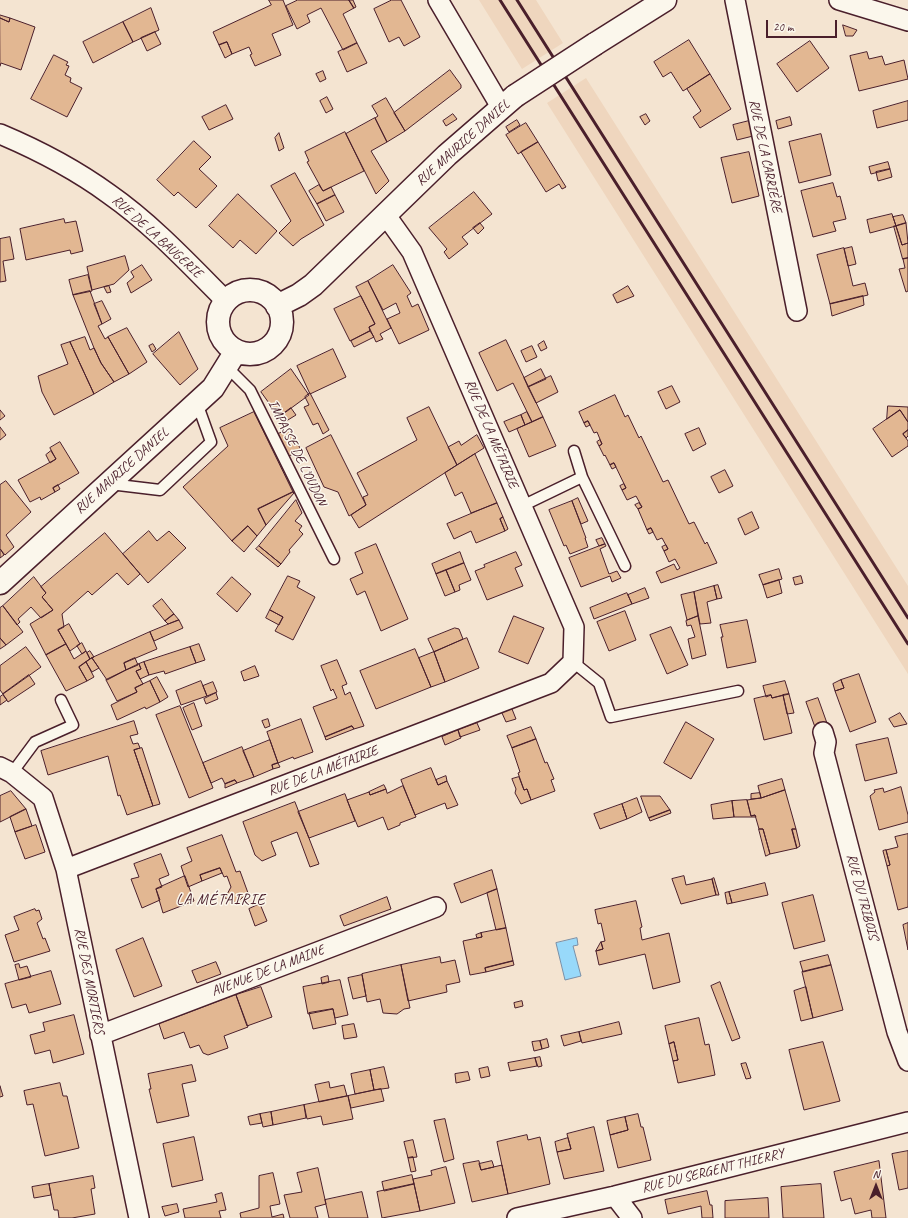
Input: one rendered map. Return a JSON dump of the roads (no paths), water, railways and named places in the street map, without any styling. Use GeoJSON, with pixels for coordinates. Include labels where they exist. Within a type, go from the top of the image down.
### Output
{"type":"FeatureCollection","features":[{"type":"Feature","properties":{"kind":"street"},"geometry":{"type":"LineString","coordinates":[[438,0],[508,101]]}},
{"type":"Feature","properties":{"kind":"street","name":"RUE MAURICE DANIEL"},"geometry":{"type":"LineString","coordinates":[[277,306],[299,295],[313,285],[386,214],[508,101],[666,0]]}},
{"type":"Feature","properties":{"kind":"street","name":"RUE DE LA CARRIÈRE"},"geometry":{"type":"LineString","coordinates":[[735,0],[797,311]]}},
{"type":"Feature","properties":{"kind":"street"},"geometry":{"type":"LineString","coordinates":[[839,0],[908,21]]}},
{"type":"Feature","properties":{"kind":"street","name":"RUE DE LA BAUGERIE"},"geometry":{"type":"LineString","coordinates":[[0,134],[32,148],[109,194],[152,229],[226,301]]}},
{"type":"Feature","properties":{"kind":"street","name":"RUE DE LA MÉTAIRIE"},"geometry":{"type":"LineString","coordinates":[[66,870],[551,683],[573,662],[574,627],[412,252],[386,214]]}},
{"type":"Feature","properties":{"kind":"street"},"geometry":{"type":"LineString","coordinates":[[253,291],[265,294],[277,306],[281,315],[282,325],[279,335],[273,344],[265,350],[255,354],[231,359],[219,330],[219,312],[226,301],[238,293],[253,291]]}},
{"type":"Feature","properties":{"kind":"street","name":"RUE MAURICE DANIEL"},"geometry":{"type":"LineString","coordinates":[[0,582],[213,388],[231,359]]}},
{"type":"Feature","properties":{"kind":"street","name":"RUE DU TRIBOIS"},"geometry":{"type":"LineString","coordinates":[[823,732],[826,742],[824,754],[897,1032],[908,1061]]}},
{"type":"Feature","properties":{"kind":"street","name":"RUE DES MORTIERS"},"geometry":{"type":"LineString","coordinates":[[6,770],[44,798],[66,870],[139,1218]]}},
{"type":"Feature","properties":{"kind":"street","name":"AVENUE DE LA MAINE"},"geometry":{"type":"LineString","coordinates":[[100,1035],[436,907]]}},
{"type":"Feature","properties":{"kind":"street","name":"RUE DU SERGENT THIERRY"},"geometry":{"type":"LineString","coordinates":[[517,1218],[615,1196],[908,1122]]}},
{"type":"Feature","properties":{"kind":"street"},"geometry":{"type":"LineString","coordinates":[[615,1196],[632,1218]]}},
{"type":"Feature","properties":{"kind":"lane","name":"IMPASSE DE L'OUDON"},"geometry":{"type":"LineString","coordinates":[[231,359],[250,390],[334,559]]}},
{"type":"Feature","properties":{"kind":"lane"},"geometry":{"type":"LineString","coordinates":[[108,483],[160,490],[211,442],[197,403]]}},
{"type":"Feature","properties":{"kind":"lane"},"geometry":{"type":"LineString","coordinates":[[574,451],[582,477],[625,566]]}},
{"type":"Feature","properties":{"kind":"lane"},"geometry":{"type":"LineString","coordinates":[[522,506],[582,477]]}},
{"type":"Feature","properties":{"kind":"lane"},"geometry":{"type":"LineString","coordinates":[[573,662],[599,683],[611,717],[738,692]]}},
{"type":"Feature","properties":{"kind":"lane"},"geometry":{"type":"LineString","coordinates":[[6,770],[35,742],[73,725],[61,700]]}},
{"type":"Feature","properties":{"kind":"water"},"geometry":{"type":"Polygon","coordinates":[[[577,938],[578,945],[573,946],[581,976],[565,980],[556,943],[577,938]]]}},
{"type":"Feature","properties":{"kind":"railway"},"geometry":{"type":"LineString","coordinates":[[500,0],[908,644]]}},
{"type":"Feature","properties":{"kind":"railway"},"geometry":{"type":"LineString","coordinates":[[517,0],[908,618]]}},
{"type":"Feature","properties":{"kind":"district","name":"LA MÉTAIRIE"},"geometry":{"type":"Point","coordinates":[221,900]}}]}
